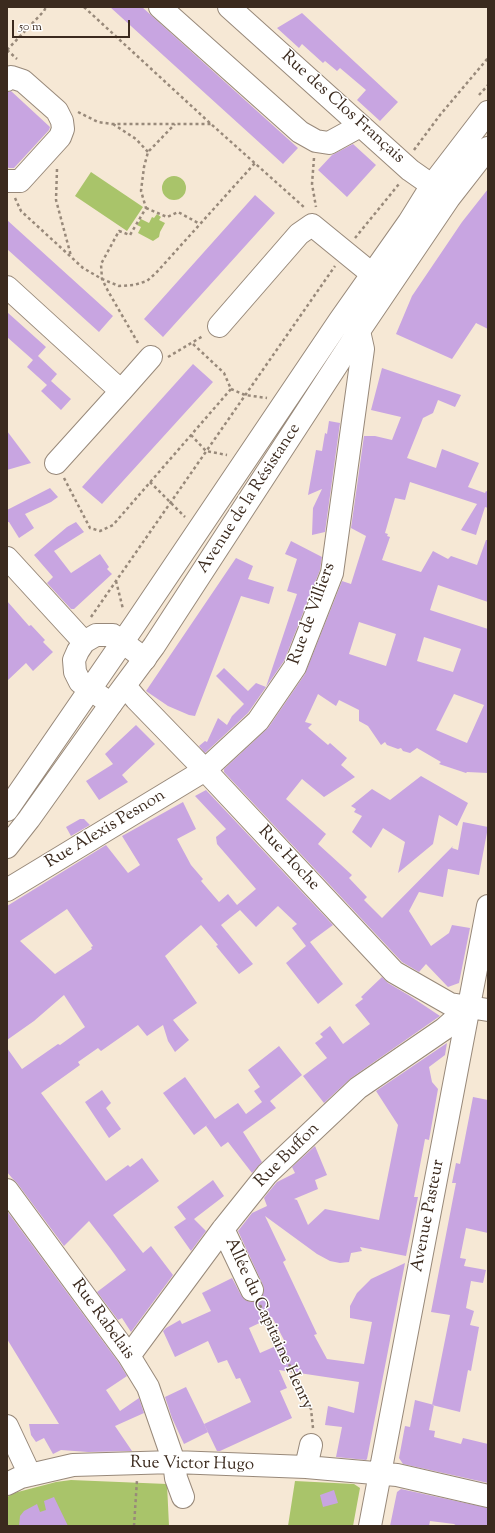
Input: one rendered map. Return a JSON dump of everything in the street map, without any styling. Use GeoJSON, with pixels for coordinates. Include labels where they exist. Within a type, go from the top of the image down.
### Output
{"type":"FeatureCollection","features":[{"type":"Feature","properties":{"kind":"street"},"geometry":{"type":"LineString","coordinates":[[160,7],[300,132],[316,142],[329,143],[360,126]]}},
{"type":"Feature","properties":{"kind":"street","name":"Rue des Clos Français"},"geometry":{"type":"LineString","coordinates":[[230,7],[410,170],[432,184],[454,201]]}},
{"type":"Feature","properties":{"kind":"street"},"geometry":{"type":"LineString","coordinates":[[7,80],[11,77],[23,80],[57,111],[62,121],[63,129],[60,138],[20,181],[9,182]]}},
{"type":"Feature","properties":{"kind":"street"},"geometry":{"type":"LineString","coordinates":[[432,184],[488,112]]}},
{"type":"Feature","properties":{"kind":"street","name":"Avenue de la Résistance"},"geometry":{"type":"LineString","coordinates":[[7,846],[30,820],[111,704],[146,659],[360,331],[454,201],[488,148]]}},
{"type":"Feature","properties":{"kind":"street","name":"Avenue de la Résistance"},"geometry":{"type":"LineString","coordinates":[[7,810],[409,222],[432,184]]}},
{"type":"Feature","properties":{"kind":"street"},"geometry":{"type":"LineString","coordinates":[[219,326],[299,234],[312,225],[372,274]]}},
{"type":"Feature","properties":{"kind":"street"},"geometry":{"type":"LineString","coordinates":[[7,287],[121,392]]}},
{"type":"Feature","properties":{"kind":"street","name":"Rue de Villiers"},"geometry":{"type":"LineString","coordinates":[[205,770],[258,721],[295,667],[332,573],[363,349],[360,331]]}},
{"type":"Feature","properties":{"kind":"street"},"geometry":{"type":"LineString","coordinates":[[56,463],[151,357]]}},
{"type":"Feature","properties":{"kind":"street"},"geometry":{"type":"LineString","coordinates":[[7,558],[81,638]]}},
{"type":"Feature","properties":{"kind":"street"},"geometry":{"type":"LineString","coordinates":[[81,638],[96,635],[113,635],[146,659]]}},
{"type":"Feature","properties":{"kind":"street"},"geometry":{"type":"LineString","coordinates":[[81,638],[74,660],[75,672],[80,682],[111,704]]}},
{"type":"Feature","properties":{"kind":"street","name":"Rue Hoche"},"geometry":{"type":"LineString","coordinates":[[125,686],[394,972],[450,1004],[478,1008]]}},
{"type":"Feature","properties":{"kind":"street","name":"Rue Alexis Pesnon"},"geometry":{"type":"LineString","coordinates":[[7,890],[205,770]]}},
{"type":"Feature","properties":{"kind":"street","name":"Avenue Pasteur"},"geometry":{"type":"LineString","coordinates":[[370,1526],[478,1008],[488,906]]}},
{"type":"Feature","properties":{"kind":"street","name":"Rue Buffon"},"geometry":{"type":"LineString","coordinates":[[129,1356],[223,1229],[267,1174],[358,1088],[444,1029],[478,1008]]}},
{"type":"Feature","properties":{"kind":"street","name":"Rue Rabelais"},"geometry":{"type":"LineString","coordinates":[[7,1190],[129,1356],[148,1387],[174,1462],[176,1478],[183,1497]]}},
{"type":"Feature","properties":{"kind":"street","name":"Allée du Capitaine Henry"},"geometry":{"type":"LineString","coordinates":[[223,1229],[252,1290]]}},
{"type":"Feature","properties":{"kind":"street"},"geometry":{"type":"LineString","coordinates":[[7,1426],[30,1475]]}},
{"type":"Feature","properties":{"kind":"street"},"geometry":{"type":"LineString","coordinates":[[306,1467],[311,1445]]}},
{"type":"Feature","properties":{"kind":"street","name":"Rue Victor Hugo"},"geometry":{"type":"LineString","coordinates":[[7,1484],[21,1477],[73,1465],[174,1462],[306,1467],[380,1473],[397,1475],[488,1496]]}},
{"type":"Feature","properties":{"kind":"path"},"geometry":{"type":"LineString","coordinates":[[18,60],[7,50],[44,11],[46,7]]}},
{"type":"Feature","properties":{"kind":"path"},"geometry":{"type":"LineString","coordinates":[[84,7],[211,124],[306,208],[312,225]]}},
{"type":"Feature","properties":{"kind":"path"},"geometry":{"type":"LineString","coordinates":[[81,638],[116,581],[344,252],[420,158],[413,152],[440,115],[488,58]]}},
{"type":"Feature","properties":{"kind":"path"},"geometry":{"type":"LineString","coordinates":[[75,110],[98,122],[112,124],[211,124]]}},
{"type":"Feature","properties":{"kind":"path"},"geometry":{"type":"LineString","coordinates":[[112,124],[136,139],[148,152]]}},
{"type":"Feature","properties":{"kind":"path"},"geometry":{"type":"LineString","coordinates":[[175,124],[148,152],[144,167],[142,191],[146,208],[130,235],[119,231],[101,264],[102,279],[126,324],[139,344],[151,357],[165,359],[219,326]]}},
{"type":"Feature","properties":{"kind":"path"},"geometry":{"type":"LineString","coordinates":[[312,225],[316,212],[312,184],[312,163],[316,150],[323,142]]}},
{"type":"Feature","properties":{"kind":"path"},"geometry":{"type":"LineString","coordinates":[[51,147],[57,168],[56,200],[72,257]]}},
{"type":"Feature","properties":{"kind":"path"},"geometry":{"type":"LineString","coordinates":[[9,182],[15,200],[21,211],[83,268],[102,279],[119,286],[134,285],[147,281],[255,163]]}},
{"type":"Feature","properties":{"kind":"path"},"geometry":{"type":"LineString","coordinates":[[146,208],[167,216],[178,212],[200,224]]}},
{"type":"Feature","properties":{"kind":"path"},"geometry":{"type":"LineString","coordinates":[[192,343],[224,373],[230,389],[245,395],[270,398]]}},
{"type":"Feature","properties":{"kind":"path"},"geometry":{"type":"LineString","coordinates":[[56,463],[90,528],[100,531],[113,525],[230,389]]}},
{"type":"Feature","properties":{"kind":"path"},"geometry":{"type":"LineString","coordinates":[[191,435],[206,451],[232,455]]}},
{"type":"Feature","properties":{"kind":"path"},"geometry":{"type":"LineString","coordinates":[[150,482],[189,520]]}},
{"type":"Feature","properties":{"kind":"path"},"geometry":{"type":"LineString","coordinates":[[116,581],[123,610]]}},
{"type":"Feature","properties":{"kind":"path","name":"Allée du Capitaine Henry"},"geometry":{"type":"LineString","coordinates":[[252,1290],[311,1409],[313,1426],[311,1445]]}},
{"type":"Feature","properties":{"kind":"path"},"geometry":{"type":"LineString","coordinates":[[134,1526],[137,1480]]}},
{"type":"Feature","properties":{"kind":"green space"},"geometry":{"type":"Polygon","coordinates":[[[91,172],[143,207],[127,231],[75,196],[91,172]]]}},
{"type":"Feature","properties":{"kind":"green space"},"geometry":{"type":"Polygon","coordinates":[[[174,176],[182,180],[186,188],[182,196],[174,200],[166,196],[162,188],[166,180],[174,176]]]}},
{"type":"Feature","properties":{"kind":"green space"},"geometry":{"type":"Polygon","coordinates":[[[157,214],[161,217],[159,220],[165,223],[159,237],[153,241],[138,233],[141,227],[137,225],[141,219],[149,223],[152,217],[154,218],[157,214]]]}},
{"type":"Feature","properties":{"kind":"green space"},"geometry":{"type":"Polygon","coordinates":[[[71,1480],[167,1484],[169,1526],[7,1526],[7,1497],[14,1493],[56,1482],[71,1480]]]}},
{"type":"Feature","properties":{"kind":"green space"},"geometry":{"type":"Polygon","coordinates":[[[295,1481],[354,1484],[360,1488],[353,1526],[288,1526],[295,1481]]]}},
{"type":"Feature","properties":{"kind":"building"},"geometry":{"type":"Polygon","coordinates":[[[110,7],[142,7],[298,148],[283,164],[110,7]]]}},
{"type":"Feature","properties":{"kind":"building"},"geometry":{"type":"Polygon","coordinates":[[[302,13],[398,102],[380,121],[357,100],[366,90],[340,68],[337,71],[325,61],[323,63],[302,44],[299,48],[277,28],[302,13]]]}},
{"type":"Feature","properties":{"kind":"building"},"geometry":{"type":"Polygon","coordinates":[[[11,91],[50,127],[49,130],[14,168],[7,167],[7,92],[11,91]]]}},
{"type":"Feature","properties":{"kind":"building"},"geometry":{"type":"Polygon","coordinates":[[[353,144],[376,165],[347,197],[318,170],[332,155],[353,144]]]}},
{"type":"Feature","properties":{"kind":"building"},"geometry":{"type":"Polygon","coordinates":[[[488,189],[488,329],[476,323],[452,359],[396,334],[412,296],[462,222],[488,189]]]}},
{"type":"Feature","properties":{"kind":"building"},"geometry":{"type":"Polygon","coordinates":[[[255,195],[275,213],[163,337],[144,319],[255,195]]]}},
{"type":"Feature","properties":{"kind":"building"},"geometry":{"type":"Polygon","coordinates":[[[7,220],[113,316],[99,332],[7,249],[7,220]]]}},
{"type":"Feature","properties":{"kind":"building"},"geometry":{"type":"Polygon","coordinates":[[[7,312],[46,347],[38,356],[57,374],[51,381],[71,399],[61,410],[41,391],[47,385],[27,367],[33,360],[7,337],[7,312]]]}},
{"type":"Feature","properties":{"kind":"building"},"geometry":{"type":"Polygon","coordinates":[[[193,364],[213,382],[102,504],[82,487],[193,364]]]}},
{"type":"Feature","properties":{"kind":"building"},"geometry":{"type":"Polygon","coordinates":[[[382,368],[461,395],[455,407],[438,400],[433,413],[423,418],[407,458],[436,468],[442,449],[479,463],[468,487],[485,493],[486,491],[488,492],[488,508],[485,507],[476,535],[461,530],[477,504],[410,482],[405,500],[395,498],[385,533],[390,537],[382,560],[421,572],[433,551],[448,559],[451,556],[477,565],[486,540],[488,540],[488,602],[438,585],[430,610],[488,629],[488,773],[466,773],[439,764],[441,762],[417,748],[410,753],[403,751],[401,748],[398,749],[387,745],[385,742],[381,745],[368,726],[359,721],[359,710],[339,700],[336,706],[318,694],[305,722],[312,724],[308,728],[328,745],[330,743],[347,758],[341,765],[355,777],[324,797],[302,779],[286,799],[326,834],[318,844],[352,875],[349,878],[367,897],[364,900],[382,918],[453,846],[452,848],[458,850],[463,822],[488,827],[479,875],[448,869],[443,897],[419,892],[409,911],[431,946],[449,933],[452,925],[470,928],[459,983],[448,987],[426,964],[419,972],[402,962],[224,772],[224,769],[268,728],[305,674],[342,581],[351,584],[366,536],[351,528],[364,436],[375,436],[392,440],[401,417],[371,410],[382,368]],[[359,622],[349,654],[386,666],[396,634],[359,622]],[[424,637],[417,661],[453,672],[461,649],[424,637]],[[454,694],[436,730],[467,743],[484,705],[454,694]]]}},
{"type":"Feature","properties":{"kind":"building"},"geometry":{"type":"Polygon","coordinates":[[[329,421],[340,423],[325,532],[312,535],[313,508],[322,489],[308,495],[316,450],[322,451],[329,421]]]}},
{"type":"Feature","properties":{"kind":"building"},"geometry":{"type":"Polygon","coordinates":[[[7,431],[31,463],[7,470],[7,431]]]}},
{"type":"Feature","properties":{"kind":"building"},"geometry":{"type":"Polygon","coordinates":[[[50,488],[58,497],[51,502],[25,514],[34,528],[19,538],[9,522],[7,522],[7,510],[50,488]]]}},
{"type":"Feature","properties":{"kind":"building"},"geometry":{"type":"Polygon","coordinates":[[[76,522],[84,532],[54,551],[71,573],[100,554],[109,567],[107,569],[112,574],[74,609],[71,609],[47,583],[53,577],[34,555],[67,527],[76,522]]]}},
{"type":"Feature","properties":{"kind":"building"},"geometry":{"type":"Polygon","coordinates":[[[291,541],[322,557],[320,570],[284,661],[266,687],[297,594],[287,591],[297,559],[285,554],[291,541]]]}},
{"type":"Feature","properties":{"kind":"building"},"geometry":{"type":"Polygon","coordinates":[[[236,558],[253,566],[248,579],[274,587],[269,604],[241,596],[195,716],[189,715],[168,706],[146,691],[236,558]]]}},
{"type":"Feature","properties":{"kind":"building"},"geometry":{"type":"Polygon","coordinates":[[[7,601],[29,626],[31,625],[45,640],[43,642],[53,652],[33,671],[26,663],[7,681],[7,601]]]}},
{"type":"Feature","properties":{"kind":"building"},"geometry":{"type":"Polygon","coordinates":[[[224,668],[248,691],[256,683],[266,687],[248,713],[205,753],[199,746],[205,741],[207,742],[218,718],[227,725],[232,716],[244,704],[216,676],[224,668]]]}},
{"type":"Feature","properties":{"kind":"building"},"geometry":{"type":"Polygon","coordinates":[[[136,725],[155,744],[122,775],[128,782],[99,800],[86,781],[113,764],[105,754],[136,725]]]}},
{"type":"Feature","properties":{"kind":"building"},"geometry":{"type":"Polygon","coordinates":[[[421,776],[468,803],[457,826],[439,815],[433,844],[398,873],[405,842],[383,828],[371,848],[352,832],[362,816],[354,812],[356,809],[351,806],[372,789],[390,800],[421,776]]]}},
{"type":"Feature","properties":{"kind":"building"},"geometry":{"type":"Polygon","coordinates":[[[206,790],[333,925],[310,942],[343,984],[318,1004],[286,963],[306,946],[292,928],[297,924],[278,906],[256,927],[240,910],[221,925],[253,964],[239,974],[201,925],[165,956],[197,1003],[173,1020],[189,1040],[175,1052],[168,1041],[163,1025],[147,1036],[138,1025],[101,1051],[98,1048],[78,1062],[80,1065],[41,1093],[106,1181],[128,1165],[130,1167],[142,1158],[159,1181],[113,1215],[143,1253],[151,1246],[173,1275],[131,1332],[122,1318],[118,1320],[97,1292],[126,1270],[110,1248],[89,1221],[64,1246],[17,1183],[7,1172],[7,1048],[22,1069],[85,1027],[64,995],[34,1021],[7,1040],[7,906],[106,845],[128,873],[140,865],[122,836],[183,802],[196,829],[177,839],[191,865],[203,879],[201,881],[219,902],[228,894],[237,905],[256,889],[217,844],[216,837],[226,829],[195,796],[206,790]],[[67,909],[20,941],[55,974],[92,949],[91,947],[93,946],[67,909]]]}},
{"type":"Feature","properties":{"kind":"building"},"geometry":{"type":"Polygon","coordinates":[[[80,819],[84,819],[90,825],[71,836],[66,827],[80,819]]]}},
{"type":"Feature","properties":{"kind":"building"},"geometry":{"type":"Polygon","coordinates":[[[382,977],[388,983],[440,1016],[351,1078],[324,1103],[303,1076],[327,1058],[315,1043],[323,1037],[320,1034],[330,1026],[343,1044],[370,1024],[355,1005],[363,999],[361,997],[382,977]]]}},
{"type":"Feature","properties":{"kind":"building"},"geometry":{"type":"Polygon","coordinates":[[[447,1043],[445,1055],[429,1067],[432,1082],[438,1089],[429,1140],[425,1139],[414,1197],[418,1197],[406,1256],[360,1247],[362,1251],[351,1253],[349,1262],[340,1263],[330,1261],[317,1254],[265,1216],[286,1260],[283,1262],[317,1334],[314,1335],[327,1359],[364,1364],[372,1322],[350,1318],[350,1306],[357,1293],[371,1279],[405,1263],[367,1459],[336,1457],[342,1427],[325,1425],[328,1406],[354,1413],[359,1382],[279,1370],[287,1388],[280,1391],[292,1418],[220,1451],[217,1451],[204,1424],[251,1402],[240,1378],[236,1379],[227,1360],[218,1363],[208,1341],[175,1357],[163,1331],[180,1320],[182,1324],[211,1311],[202,1293],[232,1278],[245,1300],[251,1302],[257,1301],[262,1297],[264,1291],[263,1285],[238,1231],[252,1213],[267,1206],[264,1198],[267,1194],[277,1182],[295,1173],[292,1167],[315,1146],[327,1175],[315,1180],[318,1189],[294,1199],[297,1200],[308,1225],[325,1209],[379,1220],[398,1125],[376,1091],[447,1043]],[[272,1317],[249,1328],[260,1353],[285,1342],[272,1317]]]}},
{"type":"Feature","properties":{"kind":"building"},"geometry":{"type":"Polygon","coordinates":[[[279,1046],[302,1075],[270,1101],[276,1108],[243,1132],[262,1162],[252,1173],[228,1142],[221,1147],[206,1126],[211,1122],[194,1135],[163,1093],[185,1077],[215,1119],[238,1103],[246,1114],[262,1102],[254,1091],[260,1087],[248,1070],[279,1046]]]}},
{"type":"Feature","properties":{"kind":"building"},"geometry":{"type":"Polygon","coordinates":[[[102,1090],[111,1103],[106,1108],[121,1129],[109,1138],[85,1102],[102,1090]]]}},
{"type":"Feature","properties":{"kind":"building"},"geometry":{"type":"Polygon","coordinates":[[[473,1097],[488,1100],[488,1233],[466,1228],[460,1258],[466,1259],[464,1266],[486,1270],[483,1283],[471,1281],[466,1308],[474,1311],[470,1325],[479,1327],[471,1371],[468,1370],[460,1412],[432,1405],[450,1315],[431,1312],[456,1183],[452,1183],[456,1163],[460,1164],[473,1097]]]}},
{"type":"Feature","properties":{"kind":"building"},"geometry":{"type":"Polygon","coordinates":[[[213,1180],[224,1196],[194,1219],[206,1231],[191,1251],[174,1227],[186,1219],[177,1207],[213,1180]]]}},
{"type":"Feature","properties":{"kind":"building"},"geometry":{"type":"Polygon","coordinates":[[[7,1211],[127,1376],[106,1390],[120,1411],[139,1398],[144,1413],[115,1426],[132,1451],[88,1452],[61,1450],[53,1454],[44,1438],[36,1442],[31,1435],[29,1424],[59,1424],[7,1339],[7,1211]]]}},
{"type":"Feature","properties":{"kind":"building"},"geometry":{"type":"Polygon","coordinates":[[[186,1387],[208,1432],[184,1444],[172,1418],[165,1397],[186,1387]]]}},
{"type":"Feature","properties":{"kind":"building"},"geometry":{"type":"Polygon","coordinates":[[[415,1400],[434,1405],[429,1430],[435,1431],[434,1437],[461,1444],[463,1438],[488,1444],[488,1483],[403,1464],[399,1458],[405,1426],[410,1427],[415,1400]]]}},
{"type":"Feature","properties":{"kind":"building"},"geometry":{"type":"Polygon","coordinates":[[[401,1489],[488,1508],[488,1526],[457,1526],[454,1524],[430,1521],[429,1526],[390,1526],[397,1492],[401,1489]]]}},
{"type":"Feature","properties":{"kind":"building"},"geometry":{"type":"Polygon","coordinates":[[[334,1490],[338,1503],[323,1507],[320,1495],[334,1490]]]}},
{"type":"Feature","properties":{"kind":"building"},"geometry":{"type":"Polygon","coordinates":[[[54,1497],[68,1526],[19,1526],[20,1516],[24,1511],[37,1504],[40,1512],[46,1510],[44,1501],[54,1497]]]}}]}
